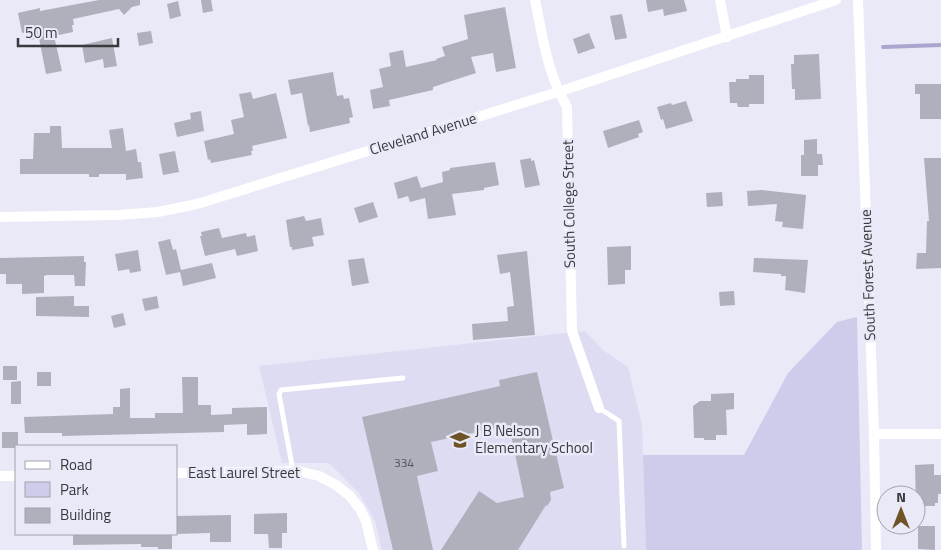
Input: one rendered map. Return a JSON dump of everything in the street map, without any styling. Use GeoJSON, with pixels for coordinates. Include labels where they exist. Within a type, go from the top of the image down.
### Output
{"type":"FeatureCollection","features":[{"type":"Feature","properties":{"kind":"street","name":"South College Street"},"geometry":{"type":"LineString","coordinates":[[536,0],[550,71],[558,92],[567,107],[572,331],[599,408]]}},
{"type":"Feature","properties":{"kind":"street"},"geometry":{"type":"LineString","coordinates":[[720,0],[727,37]]}},
{"type":"Feature","properties":{"kind":"street","name":"Cleveland Avenue"},"geometry":{"type":"LineString","coordinates":[[0,217],[158,212],[197,204],[558,92],[836,0]]}},
{"type":"Feature","properties":{"kind":"street","name":"South Forest Avenue"},"geometry":{"type":"LineString","coordinates":[[858,0],[874,434],[876,550]]}},
{"type":"Feature","properties":{"kind":"street"},"geometry":{"type":"LineString","coordinates":[[874,434],[941,434]]}},
{"type":"Feature","properties":{"kind":"street","name":"East Laurel Street"},"geometry":{"type":"LineString","coordinates":[[178,473],[293,471],[319,476],[336,485],[350,496],[366,521],[373,550]]}},
{"type":"Feature","properties":{"kind":"street"},"geometry":{"type":"LineString","coordinates":[[0,476],[15,476]]}},
{"type":"Feature","properties":{"kind":"lane"},"geometry":{"type":"LineString","coordinates":[[293,471],[279,394],[282,390],[402,378]]}},
{"type":"Feature","properties":{"kind":"lane"},"geometry":{"type":"LineString","coordinates":[[599,408],[619,422],[624,546]]}},
{"type":"Feature","properties":{"kind":"shaded area","name":"J B Nelson Elementary School"},"geometry":{"type":"Polygon","coordinates":[[[585,331],[604,351],[628,367],[642,425],[646,550],[382,550],[375,521],[359,493],[329,463],[282,463],[259,366],[585,331]]]}},
{"type":"Feature","properties":{"kind":"green space"},"geometry":{"type":"Polygon","coordinates":[[[857,317],[862,550],[646,550],[643,455],[744,455],[788,373],[837,322],[857,317]]]}},
{"type":"Feature","properties":{"kind":"building"},"geometry":{"type":"Polygon","coordinates":[[[99,0],[140,0],[140,5],[132,7],[124,15],[119,9],[73,19],[73,32],[54,36],[62,71],[46,74],[39,38],[30,40],[29,32],[22,33],[18,13],[40,8],[40,11],[99,0]]]}},
{"type":"Feature","properties":{"kind":"building"},"geometry":{"type":"Polygon","coordinates":[[[201,0],[211,0],[213,11],[203,13],[201,0]]]}},
{"type":"Feature","properties":{"kind":"building"},"geometry":{"type":"Polygon","coordinates":[[[646,0],[684,0],[687,11],[664,16],[663,9],[648,12],[646,0]]]}},
{"type":"Feature","properties":{"kind":"building"},"geometry":{"type":"Polygon","coordinates":[[[178,1],[181,16],[170,19],[167,4],[178,1]]]}},
{"type":"Feature","properties":{"kind":"building"},"geometry":{"type":"Polygon","coordinates":[[[505,7],[516,68],[496,72],[493,53],[471,57],[476,73],[433,87],[433,90],[389,100],[390,106],[373,109],[370,90],[383,87],[379,69],[391,66],[389,53],[403,50],[406,67],[437,60],[445,56],[442,47],[468,39],[464,15],[505,7]]]}},
{"type":"Feature","properties":{"kind":"building"},"geometry":{"type":"Polygon","coordinates":[[[622,14],[627,38],[615,40],[610,16],[622,14]]]}},
{"type":"Feature","properties":{"kind":"building"},"geometry":{"type":"Polygon","coordinates":[[[151,31],[153,43],[139,46],[137,33],[151,31]]]}},
{"type":"Feature","properties":{"kind":"building"},"geometry":{"type":"Polygon","coordinates":[[[589,33],[595,48],[578,54],[573,39],[589,33]]]}},
{"type":"Feature","properties":{"kind":"building"},"geometry":{"type":"Polygon","coordinates":[[[112,38],[117,66],[104,68],[103,59],[85,63],[82,45],[112,38]]]}},
{"type":"Feature","properties":{"kind":"building"},"geometry":{"type":"Polygon","coordinates":[[[819,54],[821,99],[795,100],[795,89],[792,89],[791,64],[794,64],[794,55],[819,54]]]}},
{"type":"Feature","properties":{"kind":"building"},"geometry":{"type":"Polygon","coordinates":[[[333,72],[337,96],[343,95],[344,99],[349,98],[353,117],[349,118],[350,123],[310,132],[302,93],[291,95],[288,80],[333,72]]]}},
{"type":"Feature","properties":{"kind":"building"},"geometry":{"type":"Polygon","coordinates":[[[749,75],[764,75],[764,104],[749,104],[749,107],[738,107],[737,103],[730,103],[729,82],[736,82],[736,79],[749,79],[749,75]]]}},
{"type":"Feature","properties":{"kind":"building"},"geometry":{"type":"Polygon","coordinates":[[[915,84],[941,84],[941,119],[920,119],[920,94],[915,94],[915,84]]]}},
{"type":"Feature","properties":{"kind":"building"},"geometry":{"type":"Polygon","coordinates":[[[251,92],[253,99],[276,93],[287,138],[252,146],[252,155],[211,163],[210,159],[208,160],[204,141],[234,134],[231,120],[244,117],[239,94],[251,92]]]}},
{"type":"Feature","properties":{"kind":"building"},"geometry":{"type":"Polygon","coordinates":[[[686,101],[693,121],[666,129],[657,107],[686,101]]]}},
{"type":"Feature","properties":{"kind":"building"},"geometry":{"type":"Polygon","coordinates":[[[201,111],[204,131],[177,137],[174,123],[191,119],[190,113],[201,111]]]}},
{"type":"Feature","properties":{"kind":"building"},"geometry":{"type":"Polygon","coordinates":[[[639,120],[643,132],[638,134],[639,137],[608,148],[603,131],[639,120]]]}},
{"type":"Feature","properties":{"kind":"building"},"geometry":{"type":"Polygon","coordinates":[[[50,126],[61,126],[62,148],[112,148],[109,130],[123,128],[126,151],[136,149],[138,162],[141,162],[143,178],[126,180],[126,174],[99,174],[99,177],[89,177],[89,174],[20,174],[20,159],[33,159],[34,133],[50,133],[50,126]]]}},
{"type":"Feature","properties":{"kind":"building"},"geometry":{"type":"Polygon","coordinates":[[[817,139],[817,154],[822,154],[823,165],[818,165],[818,176],[801,176],[801,155],[804,155],[804,140],[817,139]]]}},
{"type":"Feature","properties":{"kind":"building"},"geometry":{"type":"Polygon","coordinates":[[[175,151],[179,172],[163,175],[159,154],[175,151]]]}},
{"type":"Feature","properties":{"kind":"building"},"geometry":{"type":"Polygon","coordinates":[[[531,158],[531,161],[534,160],[540,185],[525,188],[520,160],[531,158]]]}},
{"type":"Feature","properties":{"kind":"building"},"geometry":{"type":"Polygon","coordinates":[[[924,158],[941,158],[941,268],[916,269],[917,253],[926,253],[927,221],[929,221],[924,158]]]}},
{"type":"Feature","properties":{"kind":"building"},"geometry":{"type":"Polygon","coordinates":[[[495,162],[499,185],[484,188],[484,190],[452,194],[456,215],[428,219],[425,198],[410,202],[408,196],[398,199],[394,183],[417,176],[421,188],[443,182],[442,172],[450,170],[450,168],[495,162]]]}},
{"type":"Feature","properties":{"kind":"building"},"geometry":{"type":"Polygon","coordinates":[[[762,190],[806,195],[803,229],[782,227],[783,222],[775,221],[777,204],[748,206],[747,191],[762,190]]]}},
{"type":"Feature","properties":{"kind":"building"},"geometry":{"type":"Polygon","coordinates":[[[722,192],[723,206],[707,207],[706,193],[722,192]]]}},
{"type":"Feature","properties":{"kind":"building"},"geometry":{"type":"Polygon","coordinates":[[[373,202],[378,217],[359,223],[354,208],[373,202]]]}},
{"type":"Feature","properties":{"kind":"building"},"geometry":{"type":"Polygon","coordinates":[[[304,216],[306,221],[321,218],[324,235],[312,237],[314,246],[292,250],[286,220],[304,216]]]}},
{"type":"Feature","properties":{"kind":"building"},"geometry":{"type":"Polygon","coordinates":[[[219,228],[222,238],[246,233],[247,237],[255,235],[258,251],[237,256],[235,249],[205,256],[200,236],[202,236],[201,232],[219,228]]]}},
{"type":"Feature","properties":{"kind":"building"},"geometry":{"type":"Polygon","coordinates":[[[170,239],[173,250],[176,249],[181,270],[212,263],[216,278],[183,286],[180,272],[166,275],[158,242],[170,239]]]}},
{"type":"Feature","properties":{"kind":"building"},"geometry":{"type":"Polygon","coordinates":[[[631,246],[631,270],[625,270],[625,284],[608,285],[607,247],[631,246]]]}},
{"type":"Feature","properties":{"kind":"building"},"geometry":{"type":"Polygon","coordinates":[[[138,250],[141,271],[130,273],[129,269],[118,271],[115,254],[138,250]]]}},
{"type":"Feature","properties":{"kind":"building"},"geometry":{"type":"Polygon","coordinates":[[[527,251],[535,335],[473,340],[472,324],[508,321],[507,307],[514,306],[510,272],[500,274],[497,255],[527,251]]]}},
{"type":"Feature","properties":{"kind":"building"},"geometry":{"type":"Polygon","coordinates":[[[84,256],[84,262],[86,262],[85,286],[75,286],[74,275],[47,275],[44,276],[44,293],[22,294],[22,284],[6,284],[6,274],[0,274],[0,258],[84,256]]]}},
{"type":"Feature","properties":{"kind":"building"},"geometry":{"type":"Polygon","coordinates":[[[364,258],[369,283],[352,286],[348,260],[364,258]]]}},
{"type":"Feature","properties":{"kind":"building"},"geometry":{"type":"Polygon","coordinates":[[[754,258],[808,260],[805,293],[785,290],[786,276],[753,272],[754,258]]]}},
{"type":"Feature","properties":{"kind":"building"},"geometry":{"type":"Polygon","coordinates":[[[734,291],[735,305],[720,306],[719,292],[734,291]]]}},
{"type":"Feature","properties":{"kind":"building"},"geometry":{"type":"Polygon","coordinates":[[[74,296],[74,306],[89,306],[89,317],[36,316],[36,297],[74,296]]]}},
{"type":"Feature","properties":{"kind":"building"},"geometry":{"type":"Polygon","coordinates":[[[157,296],[159,308],[145,311],[142,299],[157,296]]]}},
{"type":"Feature","properties":{"kind":"building"},"geometry":{"type":"Polygon","coordinates":[[[123,313],[126,325],[114,328],[111,316],[123,313]]]}},
{"type":"Feature","properties":{"kind":"building"},"geometry":{"type":"Polygon","coordinates":[[[3,366],[17,366],[17,380],[3,380],[3,366]]]}},
{"type":"Feature","properties":{"kind":"building"},"geometry":{"type":"Polygon","coordinates":[[[37,372],[51,372],[51,386],[37,386],[37,372]]]}},
{"type":"Feature","properties":{"kind":"building","name":"J B Nelson Elementary School"},"geometry":{"type":"Polygon","coordinates":[[[537,372],[564,488],[550,492],[551,500],[518,550],[441,550],[479,491],[497,503],[524,497],[509,425],[431,442],[438,471],[417,476],[433,550],[393,550],[362,417],[500,386],[499,380],[537,372]]]}},
{"type":"Feature","properties":{"kind":"building"},"geometry":{"type":"Polygon","coordinates":[[[182,377],[198,377],[198,405],[211,405],[211,415],[232,414],[232,408],[267,407],[267,434],[247,435],[247,424],[224,425],[224,432],[62,436],[62,433],[25,433],[24,417],[113,414],[113,407],[120,407],[120,389],[130,388],[130,418],[155,418],[155,413],[183,413],[182,377]]]}},
{"type":"Feature","properties":{"kind":"building"},"geometry":{"type":"Polygon","coordinates":[[[21,381],[21,404],[11,404],[11,382],[21,381]]]}},
{"type":"Feature","properties":{"kind":"building"},"geometry":{"type":"Polygon","coordinates":[[[734,393],[734,409],[726,410],[727,435],[716,435],[716,440],[694,438],[693,406],[700,401],[711,401],[711,394],[734,393]]]}},
{"type":"Feature","properties":{"kind":"building"},"geometry":{"type":"Polygon","coordinates":[[[2,432],[18,432],[18,445],[15,445],[15,448],[2,448],[2,432]]]}},
{"type":"Feature","properties":{"kind":"building"},"geometry":{"type":"Polygon","coordinates":[[[934,464],[934,475],[941,475],[941,494],[938,494],[938,503],[935,503],[935,506],[926,506],[926,485],[915,485],[915,465],[934,464]]]}},
{"type":"Feature","properties":{"kind":"building"},"geometry":{"type":"Polygon","coordinates":[[[287,513],[287,533],[282,533],[282,548],[269,548],[268,534],[254,534],[254,514],[287,513]]]}},
{"type":"Feature","properties":{"kind":"building"},"geometry":{"type":"Polygon","coordinates":[[[231,515],[231,542],[210,542],[210,533],[178,534],[178,516],[231,515]]]}},
{"type":"Feature","properties":{"kind":"building"},"geometry":{"type":"Polygon","coordinates":[[[926,526],[935,526],[935,550],[918,549],[918,535],[926,535],[926,526]]]}},
{"type":"Feature","properties":{"kind":"building"},"geometry":{"type":"Polygon","coordinates":[[[73,535],[172,535],[172,549],[141,547],[141,544],[73,545],[73,535]]]}},
{"type":"Feature","properties":{"kind":"waterway"},"geometry":{"type":"LineString","coordinates":[[883,47],[941,45]]}},
{"type":"Feature","properties":{"kind":"place","name":"J B Nelson Elementary School"},"geometry":{"type":"Point","coordinates":[460,440]}}]}
